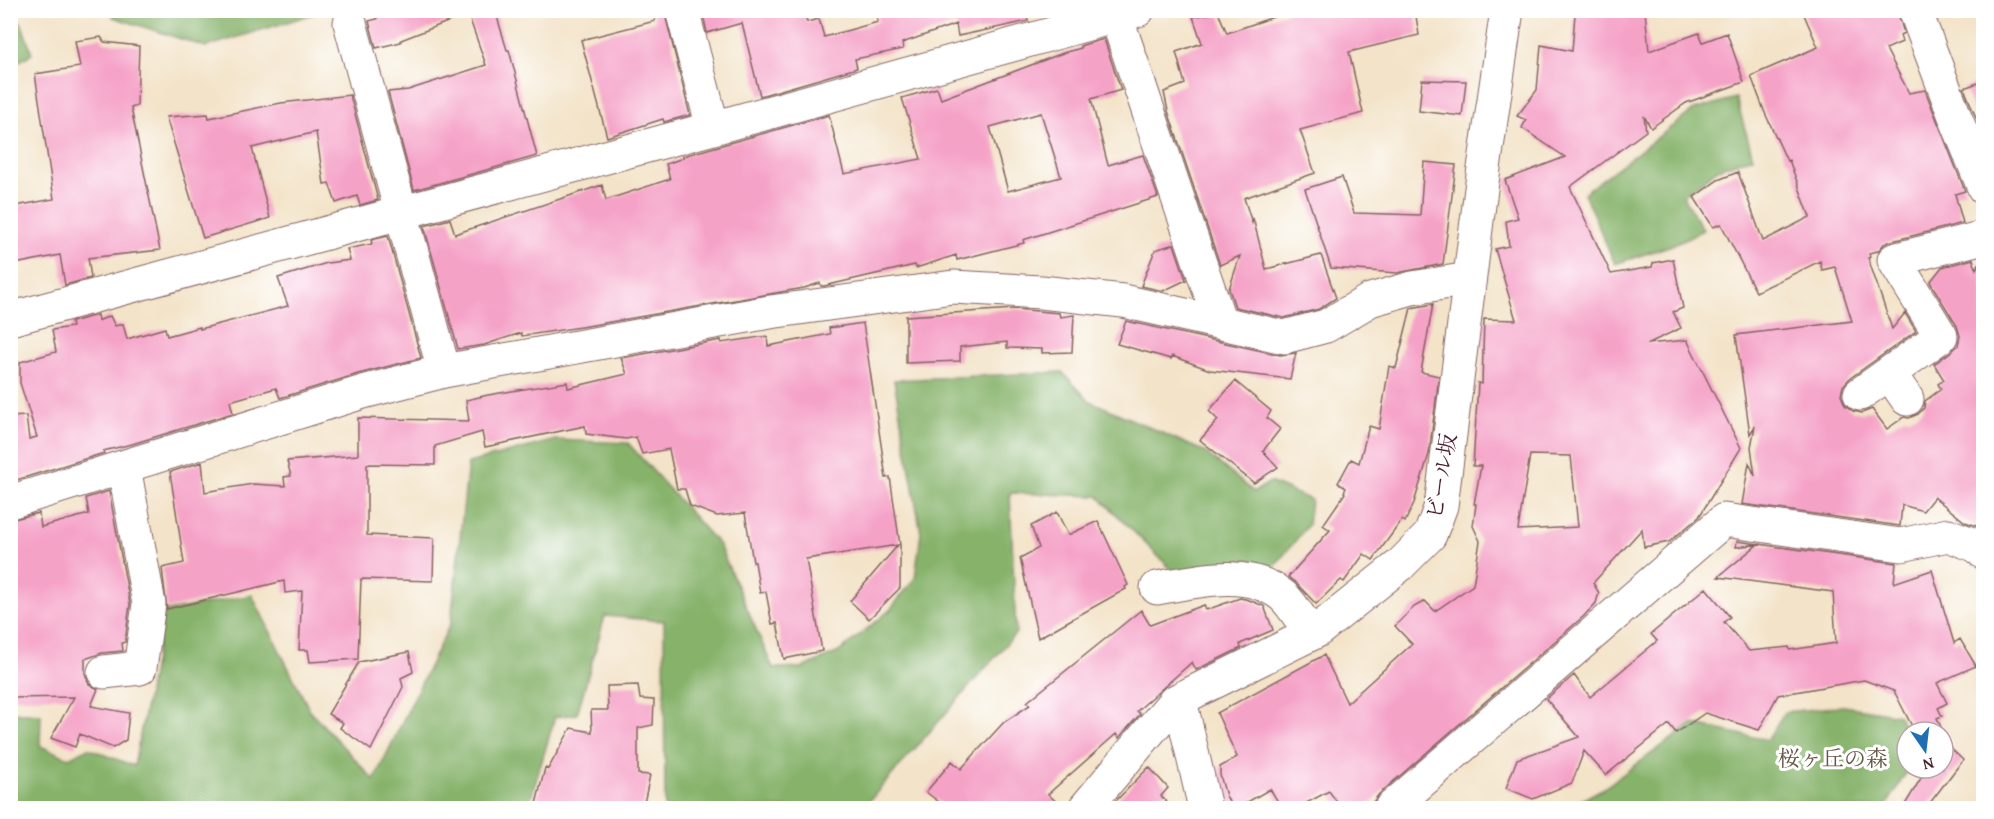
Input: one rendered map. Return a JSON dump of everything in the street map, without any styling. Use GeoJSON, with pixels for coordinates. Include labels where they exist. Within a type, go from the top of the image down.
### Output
{"type":"FeatureCollection","features":[{"type":"Feature","properties":{"kind":"street"},"geometry":{"type":"LineString","coordinates":[[682,10],[713,128]]}},
{"type":"Feature","properties":{"kind":"street","name":"ビール坂"},"geometry":{"type":"LineString","coordinates":[[1085,808],[1174,702],[1317,631],[1401,565],[1430,535],[1441,506],[1469,279],[1507,10]]}},
{"type":"Feature","properties":{"kind":"street"},"geometry":{"type":"LineString","coordinates":[[1915,10],[1983,188]]}},
{"type":"Feature","properties":{"kind":"street"},"geometry":{"type":"LineString","coordinates":[[10,319],[713,128],[1123,13],[1220,322]]}},
{"type":"Feature","properties":{"kind":"street"},"geometry":{"type":"LineString","coordinates":[[350,23],[444,371]]}},
{"type":"Feature","properties":{"kind":"street"},"geometry":{"type":"LineString","coordinates":[[1860,394],[1898,386],[1941,336],[1895,260],[1983,237]]}},
{"type":"Feature","properties":{"kind":"street"},"geometry":{"type":"LineString","coordinates":[[10,502],[363,392],[444,371],[770,312],[953,287],[1041,292],[1123,301],[1284,337],[1326,326],[1370,300],[1412,288],[1469,279]]}},
{"type":"Feature","properties":{"kind":"street"},"geometry":{"type":"LineString","coordinates":[[105,672],[140,668],[149,604],[124,467]]}},
{"type":"Feature","properties":{"kind":"street"},"geometry":{"type":"LineString","coordinates":[[1391,808],[1724,520],[1901,545],[1948,535],[1977,546],[1983,553]]}},
{"type":"Feature","properties":{"kind":"street"},"geometry":{"type":"LineString","coordinates":[[1156,588],[1216,578],[1259,581],[1284,597],[1311,634]]}},
{"type":"Feature","properties":{"kind":"street"},"geometry":{"type":"LineString","coordinates":[[1180,700],[1205,808]]}},
{"type":"Feature","properties":{"kind":"green space"},"geometry":{"type":"Polygon","coordinates":[[[114,10],[323,11],[206,47],[113,17],[114,10]]]}},
{"type":"Feature","properties":{"kind":"green space"},"geometry":{"type":"Polygon","coordinates":[[[11,22],[21,22],[32,54],[11,66],[11,22]]]}},
{"type":"Feature","properties":{"kind":"green space"},"geometry":{"type":"Polygon","coordinates":[[[1736,98],[1753,157],[1718,169],[1683,195],[1703,230],[1672,245],[1615,264],[1584,193],[1694,110],[1736,98]]]}},
{"type":"Feature","properties":{"kind":"green space"},"geometry":{"type":"Polygon","coordinates":[[[1062,372],[1090,401],[1205,452],[1254,492],[1270,482],[1311,500],[1308,525],[1270,572],[1175,573],[1098,496],[1010,493],[1016,633],[863,808],[665,808],[664,621],[605,616],[577,714],[555,717],[528,808],[11,808],[10,712],[41,714],[40,746],[69,758],[88,748],[134,766],[164,612],[252,595],[310,711],[374,780],[451,622],[468,463],[556,440],[628,443],[719,545],[773,668],[802,668],[839,652],[890,610],[915,578],[921,533],[894,380],[1062,372]]]}},
{"type":"Feature","properties":{"kind":"green space","name":"桜ヶ丘の森"},"geometry":{"type":"Polygon","coordinates":[[[1843,706],[1899,715],[1901,720],[1895,720],[1895,780],[1902,780],[1885,808],[1567,808],[1604,788],[1692,724],[1767,740],[1785,712],[1843,706]]]}},
{"type":"Feature","properties":{"kind":"building"},"geometry":{"type":"Polygon","coordinates":[[[376,10],[495,10],[507,50],[509,50],[537,156],[414,190],[388,92],[408,90],[486,65],[468,14],[401,40],[401,42],[376,48],[369,21],[377,19],[376,10]]]}},
{"type":"Feature","properties":{"kind":"building"},"geometry":{"type":"Polygon","coordinates":[[[653,10],[664,10],[690,115],[664,122],[663,119],[607,137],[581,40],[655,21],[653,10]]]}},
{"type":"Feature","properties":{"kind":"building"},"geometry":{"type":"Polygon","coordinates":[[[702,10],[804,10],[807,22],[819,19],[824,37],[878,22],[875,10],[1027,10],[1028,21],[958,36],[956,24],[902,43],[903,49],[855,59],[857,68],[760,96],[742,23],[707,33],[702,10]]]}},
{"type":"Feature","properties":{"kind":"building"},"geometry":{"type":"Polygon","coordinates":[[[1294,10],[1415,10],[1419,35],[1349,52],[1363,113],[1300,130],[1315,173],[1244,198],[1252,223],[1253,218],[1266,269],[1321,255],[1336,298],[1319,309],[1284,318],[1235,307],[1229,289],[1240,256],[1220,265],[1168,111],[1164,92],[1185,84],[1176,52],[1202,43],[1193,17],[1218,12],[1227,33],[1294,10]]]}},
{"type":"Feature","properties":{"kind":"building"},"geometry":{"type":"Polygon","coordinates":[[[1802,10],[1897,10],[1904,33],[1900,35],[1902,42],[1886,49],[1909,93],[1925,90],[1965,191],[1955,194],[1963,223],[1892,241],[1884,244],[1878,251],[1869,253],[1868,258],[1892,329],[1905,313],[1916,331],[1849,379],[1843,386],[1841,395],[1845,405],[1853,411],[1862,413],[1872,409],[1887,429],[1904,417],[1909,418],[1918,414],[1924,408],[1925,401],[1941,389],[1938,384],[1944,380],[1934,364],[1958,345],[1960,336],[1957,326],[1930,282],[1942,267],[1973,259],[1976,269],[1983,258],[1983,528],[1965,522],[1934,497],[1923,511],[1902,505],[1900,526],[1742,504],[1749,463],[1755,476],[1751,447],[1755,426],[1750,434],[1736,335],[1852,321],[1835,267],[1822,270],[1820,261],[1756,292],[1721,224],[1713,227],[1694,197],[1718,180],[1738,172],[1763,241],[1810,217],[1789,160],[1787,161],[1765,113],[1751,76],[1818,47],[1802,10]]]}},
{"type":"Feature","properties":{"kind":"building"},"geometry":{"type":"Polygon","coordinates":[[[1935,10],[1957,10],[1957,11],[1938,19],[1935,10]]]}},
{"type":"Feature","properties":{"kind":"building"},"geometry":{"type":"Polygon","coordinates":[[[1645,11],[1649,51],[1699,33],[1703,42],[1727,33],[1744,82],[1686,103],[1651,128],[1644,116],[1646,131],[1570,187],[1611,274],[1652,267],[1653,263],[1673,259],[1683,308],[1673,312],[1681,328],[1647,344],[1687,340],[1741,448],[1699,517],[1669,542],[1644,547],[1642,529],[1593,583],[1599,593],[1596,603],[1584,616],[1379,794],[1373,802],[1364,808],[1341,808],[1329,791],[1297,808],[1282,808],[1270,789],[1237,808],[1233,808],[1226,796],[1220,767],[1237,757],[1217,713],[1324,655],[1347,703],[1412,644],[1395,626],[1414,607],[1425,601],[1435,611],[1473,585],[1480,541],[1473,526],[1476,504],[1474,504],[1481,466],[1473,466],[1478,383],[1482,384],[1484,319],[1516,320],[1495,249],[1509,246],[1506,221],[1518,218],[1505,180],[1565,157],[1522,128],[1526,120],[1517,116],[1537,90],[1541,45],[1572,51],[1575,14],[1645,11]],[[1530,455],[1518,530],[1578,527],[1571,456],[1530,455]]]}},
{"type":"Feature","properties":{"kind":"building"},"geometry":{"type":"Polygon","coordinates":[[[101,37],[104,42],[139,46],[137,106],[131,108],[160,250],[88,258],[91,278],[65,285],[60,255],[10,265],[10,207],[54,199],[35,74],[80,67],[75,41],[101,37]]]}},
{"type":"Feature","properties":{"kind":"building"},"geometry":{"type":"Polygon","coordinates":[[[1104,39],[1121,90],[1091,99],[1108,165],[1143,155],[1158,197],[1023,240],[1024,243],[957,260],[956,255],[916,268],[915,265],[824,286],[820,283],[804,288],[587,326],[522,336],[521,333],[484,345],[458,349],[424,226],[450,219],[455,234],[602,185],[606,200],[670,179],[666,164],[683,158],[683,156],[829,115],[844,174],[921,159],[902,98],[937,88],[941,99],[1104,39]],[[1041,113],[990,127],[1008,191],[1061,177],[1041,113]]]}},
{"type":"Feature","properties":{"kind":"building"},"geometry":{"type":"Polygon","coordinates":[[[1422,80],[1466,81],[1462,116],[1419,111],[1422,80]]]}},
{"type":"Feature","properties":{"kind":"building"},"geometry":{"type":"Polygon","coordinates":[[[1983,81],[1983,118],[1977,120],[1964,88],[1983,81]]]}},
{"type":"Feature","properties":{"kind":"building"},"geometry":{"type":"Polygon","coordinates":[[[350,95],[378,200],[360,205],[357,196],[336,203],[329,183],[324,184],[316,132],[252,148],[270,218],[203,238],[166,117],[208,114],[209,118],[281,103],[350,95]]]}},
{"type":"Feature","properties":{"kind":"building"},"geometry":{"type":"Polygon","coordinates":[[[1424,162],[1456,165],[1443,264],[1397,273],[1331,268],[1305,189],[1342,177],[1354,213],[1420,215],[1424,162]]]}},
{"type":"Feature","properties":{"kind":"building"},"geometry":{"type":"Polygon","coordinates":[[[388,236],[421,358],[358,374],[280,398],[276,388],[230,401],[233,413],[103,451],[104,453],[10,482],[10,417],[26,416],[29,439],[37,437],[20,383],[20,362],[56,352],[52,330],[72,327],[71,322],[97,315],[98,321],[110,316],[115,326],[123,324],[127,339],[165,328],[167,336],[288,306],[278,278],[327,263],[350,260],[347,249],[372,244],[371,240],[388,236]]]}},
{"type":"Feature","properties":{"kind":"building"},"geometry":{"type":"Polygon","coordinates":[[[1174,244],[1186,280],[1163,291],[1141,286],[1155,250],[1174,244]]]}},
{"type":"Feature","properties":{"kind":"building"},"geometry":{"type":"Polygon","coordinates":[[[1433,304],[1421,372],[1439,376],[1429,454],[1414,503],[1405,522],[1402,520],[1373,560],[1364,554],[1344,582],[1341,580],[1316,604],[1288,577],[1330,530],[1323,525],[1346,488],[1338,483],[1351,459],[1359,463],[1369,426],[1379,429],[1389,366],[1396,368],[1411,308],[1433,304]]]}},
{"type":"Feature","properties":{"kind":"building"},"geometry":{"type":"Polygon","coordinates":[[[1015,309],[1059,313],[1060,317],[1074,315],[1072,352],[1042,353],[1042,349],[1007,348],[1007,342],[960,347],[960,361],[906,363],[906,316],[1015,309]]]}},
{"type":"Feature","properties":{"kind":"building"},"geometry":{"type":"Polygon","coordinates":[[[1126,321],[1280,355],[1296,353],[1290,379],[1210,370],[1172,356],[1171,359],[1117,344],[1126,321]]]}},
{"type":"Feature","properties":{"kind":"building"},"geometry":{"type":"Polygon","coordinates":[[[863,323],[886,478],[890,477],[900,545],[900,588],[869,619],[850,601],[898,545],[806,559],[822,651],[784,659],[777,623],[772,624],[766,592],[760,593],[745,513],[717,516],[690,506],[685,489],[677,489],[669,449],[642,454],[636,437],[626,439],[586,434],[585,426],[485,447],[482,432],[435,446],[435,465],[367,464],[367,535],[434,538],[433,581],[361,579],[358,659],[310,662],[308,650],[299,650],[302,591],[285,593],[284,581],[167,609],[162,568],[184,563],[170,472],[202,462],[205,492],[253,484],[285,486],[284,477],[291,476],[287,461],[358,455],[358,418],[469,421],[466,400],[567,382],[568,388],[627,374],[621,358],[721,340],[721,343],[767,336],[768,346],[830,334],[829,328],[863,323]]]}},
{"type":"Feature","properties":{"kind":"building"},"geometry":{"type":"Polygon","coordinates":[[[1235,381],[1271,411],[1267,418],[1280,429],[1263,451],[1278,467],[1254,483],[1200,440],[1218,420],[1209,411],[1235,381]]]}},
{"type":"Feature","properties":{"kind":"building"},"geometry":{"type":"Polygon","coordinates":[[[109,491],[130,604],[125,642],[122,643],[123,651],[102,653],[85,659],[85,673],[89,684],[98,689],[91,706],[129,713],[126,740],[113,748],[80,734],[75,747],[51,738],[74,697],[10,698],[10,520],[39,513],[41,527],[89,514],[86,498],[109,491]]]}},
{"type":"Feature","properties":{"kind":"building"},"geometry":{"type":"Polygon","coordinates":[[[1057,512],[1068,535],[1098,521],[1128,585],[1126,589],[1038,638],[1020,558],[1039,548],[1031,526],[1057,512]]]}},
{"type":"Feature","properties":{"kind":"building"},"geometry":{"type":"Polygon","coordinates":[[[1737,541],[1896,563],[1894,583],[1932,570],[1954,643],[1960,639],[1976,666],[1937,683],[1947,703],[1938,708],[1942,716],[1937,718],[1938,720],[1909,720],[1894,691],[1864,680],[1778,695],[1759,730],[1705,713],[1676,733],[1669,724],[1606,775],[1584,751],[1572,783],[1533,799],[1506,788],[1517,759],[1579,737],[1546,699],[1574,675],[1590,697],[1657,641],[1651,634],[1706,588],[1730,617],[1724,622],[1749,651],[1789,647],[1790,650],[1836,643],[1833,592],[1718,577],[1758,544],[1736,547],[1737,541]]]}},
{"type":"Feature","properties":{"kind":"building"},"geometry":{"type":"Polygon","coordinates":[[[1240,598],[1264,606],[1273,630],[1240,644],[1241,648],[1196,670],[1192,662],[1137,711],[1140,714],[1119,738],[1116,734],[1048,794],[1063,808],[947,808],[926,792],[952,761],[961,769],[1004,722],[1030,705],[1027,702],[1141,610],[1150,625],[1204,605],[1206,610],[1240,598]]]}},
{"type":"Feature","properties":{"kind":"building"},"geometry":{"type":"Polygon","coordinates":[[[409,652],[413,672],[401,678],[403,687],[371,750],[340,728],[343,723],[328,714],[359,662],[409,652]]]}},
{"type":"Feature","properties":{"kind":"building"},"geometry":{"type":"Polygon","coordinates":[[[638,685],[640,699],[654,700],[653,725],[638,728],[638,774],[650,775],[643,808],[535,808],[545,768],[548,769],[571,728],[592,732],[591,710],[608,710],[607,686],[638,685]]]}},
{"type":"Feature","properties":{"kind":"building"},"geometry":{"type":"Polygon","coordinates":[[[1955,752],[1963,760],[1955,770],[1955,752]]]}},
{"type":"Feature","properties":{"kind":"building"},"geometry":{"type":"Polygon","coordinates":[[[1149,767],[1168,788],[1161,796],[1172,808],[1109,808],[1149,767]]]}},
{"type":"Feature","properties":{"kind":"building"},"geometry":{"type":"Polygon","coordinates":[[[1920,780],[1948,780],[1926,808],[1903,808],[1920,780]]]}}]}
